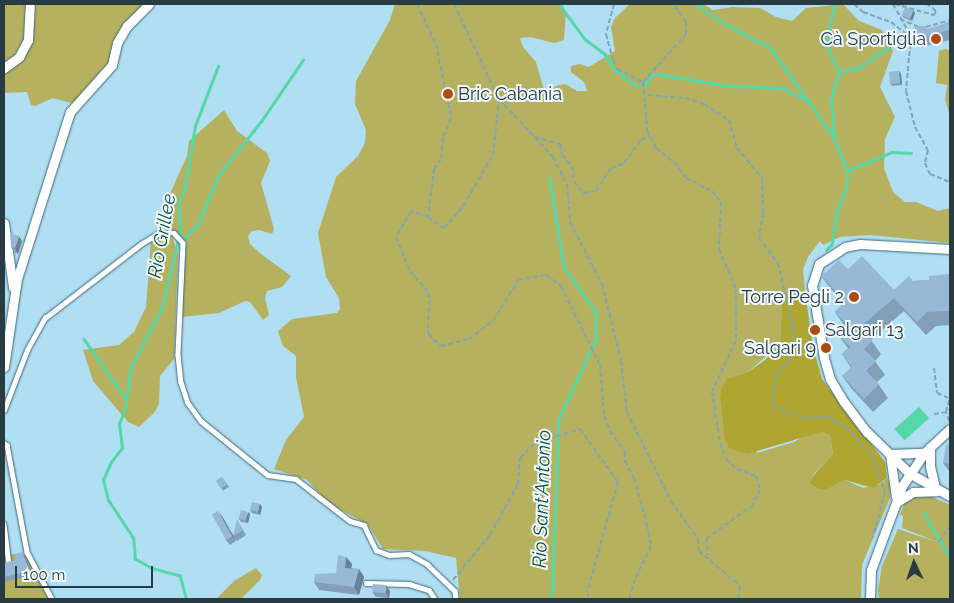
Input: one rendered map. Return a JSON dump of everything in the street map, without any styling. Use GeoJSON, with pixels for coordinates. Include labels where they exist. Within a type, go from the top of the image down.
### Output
{"type":"FeatureCollection","features":[{"type":"Feature","properties":{"kind":"street"},"geometry":{"type":"LineString","coordinates":[[4,68],[19,57],[28,40],[30,4]]}},
{"type":"Feature","properties":{"kind":"street"},"geometry":{"type":"LineString","coordinates":[[4,367],[17,279],[70,112],[112,65],[117,43],[127,26],[149,4]]}},
{"type":"Feature","properties":{"kind":"street"},"geometry":{"type":"LineString","coordinates":[[4,223],[14,292]]}},
{"type":"Feature","properties":{"kind":"street"},"geometry":{"type":"LineString","coordinates":[[950,249],[860,244],[846,247],[819,264],[812,285],[830,379],[867,432],[909,473],[936,491],[950,496]]}},
{"type":"Feature","properties":{"kind":"street"},"geometry":{"type":"LineString","coordinates":[[870,599],[872,570],[909,473],[927,450],[950,428]]}},
{"type":"Feature","properties":{"kind":"street"},"geometry":{"type":"LineString","coordinates":[[890,454],[927,450]]}},
{"type":"Feature","properties":{"kind":"street"},"geometry":{"type":"LineString","coordinates":[[927,450],[936,491]]}},
{"type":"Feature","properties":{"kind":"street"},"geometry":{"type":"LineString","coordinates":[[890,454],[896,503]]}},
{"type":"Feature","properties":{"kind":"street"},"geometry":{"type":"LineString","coordinates":[[896,503],[913,492],[936,491]]}},
{"type":"Feature","properties":{"kind":"lane"},"geometry":{"type":"LineString","coordinates":[[4,410],[23,357],[45,318],[141,244],[159,233],[174,233],[183,243],[178,355],[181,382],[188,403],[201,421],[268,474],[296,480],[350,521],[364,525],[376,550],[388,555],[409,554],[427,564],[456,591],[456,599]]}},
{"type":"Feature","properties":{"kind":"lane"},"geometry":{"type":"LineString","coordinates":[[4,443],[7,445],[27,552],[52,599]]}},
{"type":"Feature","properties":{"kind":"lane"},"geometry":{"type":"LineString","coordinates":[[4,524],[9,563]]}},
{"type":"Feature","properties":{"kind":"lane"},"geometry":{"type":"LineString","coordinates":[[366,583],[409,584],[429,590],[435,599]]}},
{"type":"Feature","properties":{"kind":"path"},"geometry":{"type":"LineString","coordinates":[[417,4],[436,44],[451,115],[443,138],[441,159],[434,169],[428,217]]}},
{"type":"Feature","properties":{"kind":"path"},"geometry":{"type":"LineString","coordinates":[[454,4],[499,99],[553,157],[567,184],[570,222],[602,284],[621,361],[627,412],[671,501],[698,539],[699,551],[708,555],[740,586],[738,599]]}},
{"type":"Feature","properties":{"kind":"path"},"geometry":{"type":"LineString","coordinates":[[614,4],[606,34],[613,60],[618,69],[643,82]]}},
{"type":"Feature","properties":{"kind":"path"},"geometry":{"type":"LineString","coordinates":[[673,4],[686,22],[686,34],[643,82],[642,103],[650,135],[656,148],[674,162],[686,178],[712,191],[722,202],[718,250],[736,289],[736,341],[712,391],[720,443],[726,459],[737,468],[756,476],[760,489],[753,505],[707,538],[708,555]]}},
{"type":"Feature","properties":{"kind":"path"},"geometry":{"type":"LineString","coordinates":[[854,4],[863,12],[890,22],[910,37]]}},
{"type":"Feature","properties":{"kind":"path"},"geometry":{"type":"LineString","coordinates":[[894,4],[900,20],[911,33],[906,91],[915,127],[928,150],[925,163],[930,174],[950,182]]}},
{"type":"Feature","properties":{"kind":"path"},"geometry":{"type":"LineString","coordinates":[[894,4],[934,15],[936,11],[927,4]]}},
{"type":"Feature","properties":{"kind":"path"},"geometry":{"type":"LineString","coordinates":[[900,20],[921,28],[936,27],[950,20]]}},
{"type":"Feature","properties":{"kind":"path"},"geometry":{"type":"LineString","coordinates":[[648,95],[685,98],[704,104],[728,120],[737,148],[762,178],[763,213],[759,238],[778,263],[793,326],[790,359],[776,375],[772,406],[801,418],[825,416],[846,427],[871,454],[885,492],[874,526],[873,540]]}},
{"type":"Feature","properties":{"kind":"path"},"geometry":{"type":"LineString","coordinates":[[499,99],[493,155],[468,198],[444,228],[428,217],[411,211],[396,237],[410,271],[429,293],[428,334],[441,346],[469,339],[493,321],[505,306],[518,280],[546,274],[561,286],[576,318],[582,324],[600,365],[604,416],[610,432],[625,452],[625,461],[639,494],[651,546],[634,579],[629,599]]}},
{"type":"Feature","properties":{"kind":"path"},"geometry":{"type":"LineString","coordinates":[[533,136],[560,144],[562,155],[572,166],[574,181],[583,192],[596,191],[612,168],[624,163],[641,140],[650,135]]}},
{"type":"Feature","properties":{"kind":"path"},"geometry":{"type":"LineString","coordinates":[[934,368],[936,393],[949,397],[946,412],[950,423]]}},
{"type":"Feature","properties":{"kind":"path"},"geometry":{"type":"LineString","coordinates":[[934,414],[946,412]]}},
{"type":"Feature","properties":{"kind":"path"},"geometry":{"type":"LineString","coordinates":[[449,584],[490,535],[518,484],[520,458],[535,443],[580,429],[618,482],[587,592],[589,599]]}},
{"type":"Feature","properties":{"kind":"path"},"geometry":{"type":"LineString","coordinates":[[939,542],[950,526]]}},
{"type":"Feature","properties":{"kind":"shaded area"},"geometry":{"type":"Polygon","coordinates":[[[4,4],[27,4],[27,28],[23,41],[15,54],[4,63],[4,4]]]}},
{"type":"Feature","properties":{"kind":"shaded area"},"geometry":{"type":"Polygon","coordinates":[[[33,4],[147,4],[123,30],[112,58],[76,100],[71,103],[53,98],[35,106],[31,105],[27,92],[4,93],[4,71],[22,57],[33,4]]]}},
{"type":"Feature","properties":{"kind":"shaded area"},"geometry":{"type":"Polygon","coordinates":[[[395,4],[562,4],[566,12],[564,40],[554,43],[530,37],[520,38],[523,47],[536,62],[544,90],[549,92],[556,86],[565,84],[577,91],[587,91],[584,82],[571,72],[571,66],[580,64],[589,67],[615,51],[611,27],[615,18],[630,4],[703,4],[713,10],[732,7],[760,8],[776,17],[792,21],[806,8],[843,4],[859,21],[882,30],[893,51],[880,87],[895,117],[885,139],[884,168],[893,192],[905,202],[916,202],[938,211],[950,208],[950,243],[870,235],[840,237],[823,245],[820,241],[808,257],[803,270],[806,299],[804,295],[782,304],[780,344],[748,372],[728,378],[757,453],[794,442],[811,432],[821,432],[830,435],[833,454],[813,475],[811,485],[818,489],[828,489],[845,480],[863,488],[881,484],[887,478],[891,484],[890,498],[862,565],[861,599],[460,599],[456,558],[425,551],[383,549],[368,525],[327,502],[307,480],[274,469],[286,440],[304,417],[296,377],[296,356],[283,346],[278,331],[292,319],[337,313],[340,309],[339,298],[326,277],[318,233],[336,177],[358,156],[365,143],[366,130],[355,104],[356,81],[390,20],[395,4]]]}},
{"type":"Feature","properties":{"kind":"shaded area"},"geometry":{"type":"Polygon","coordinates":[[[950,50],[950,116],[945,100],[947,85],[936,83],[939,51],[950,50]]]}},
{"type":"Feature","properties":{"kind":"shaded area"},"geometry":{"type":"Polygon","coordinates":[[[224,110],[237,131],[267,153],[270,161],[261,183],[274,229],[272,234],[259,230],[252,231],[248,236],[250,244],[291,276],[282,287],[267,291],[265,298],[269,315],[263,320],[250,302],[245,301],[219,313],[182,317],[186,241],[175,231],[160,228],[169,196],[187,156],[189,141],[224,110]]]}},
{"type":"Feature","properties":{"kind":"shaded area"},"geometry":{"type":"Polygon","coordinates":[[[159,236],[172,236],[178,254],[174,359],[160,376],[159,404],[154,413],[139,427],[128,422],[93,381],[83,350],[119,345],[134,332],[146,307],[151,240],[159,236]]]}},
{"type":"Feature","properties":{"kind":"shaded area"},"geometry":{"type":"Polygon","coordinates":[[[795,291],[806,299],[813,347],[822,379],[885,462],[887,478],[873,488],[845,480],[828,489],[818,489],[810,484],[813,476],[833,454],[830,435],[821,432],[747,454],[729,448],[725,439],[720,397],[722,387],[728,378],[748,372],[765,360],[780,344],[782,304],[786,295],[795,291]]]}},
{"type":"Feature","properties":{"kind":"shaded area"},"geometry":{"type":"Polygon","coordinates":[[[919,407],[929,418],[905,440],[894,429],[919,407]]]}},
{"type":"Feature","properties":{"kind":"shaded area"},"geometry":{"type":"Polygon","coordinates":[[[928,495],[950,505],[950,599],[879,599],[878,590],[882,566],[898,529],[940,543],[902,528],[903,516],[900,514],[905,503],[916,496],[928,495]]]}},
{"type":"Feature","properties":{"kind":"shaded area"},"geometry":{"type":"Polygon","coordinates":[[[15,554],[27,555],[50,599],[4,599],[4,556],[15,554]]]}},
{"type":"Feature","properties":{"kind":"shaded area"},"geometry":{"type":"Polygon","coordinates":[[[256,568],[262,575],[260,580],[241,599],[216,599],[234,581],[256,568]]]}},
{"type":"Feature","properties":{"kind":"building"},"geometry":{"type":"Polygon","coordinates":[[[905,7],[913,10],[910,19],[902,15],[905,7]]]}},
{"type":"Feature","properties":{"kind":"building"},"geometry":{"type":"Polygon","coordinates":[[[949,22],[950,30],[915,39],[915,26],[927,26],[927,29],[949,22]]]}},
{"type":"Feature","properties":{"kind":"building"},"geometry":{"type":"Polygon","coordinates":[[[899,71],[900,83],[890,84],[889,72],[899,71]]]}},
{"type":"Feature","properties":{"kind":"building"},"geometry":{"type":"Polygon","coordinates":[[[10,233],[19,236],[15,248],[11,247],[10,233]]]}},
{"type":"Feature","properties":{"kind":"building"},"geometry":{"type":"Polygon","coordinates":[[[862,256],[894,290],[909,276],[913,281],[929,280],[929,276],[950,274],[950,311],[927,312],[917,322],[894,298],[859,328],[872,341],[864,349],[876,361],[866,371],[879,384],[864,399],[842,376],[852,367],[842,354],[850,347],[838,335],[848,326],[835,312],[846,301],[821,276],[839,260],[848,269],[862,256]]]}},
{"type":"Feature","properties":{"kind":"building"},"geometry":{"type":"Polygon","coordinates":[[[950,443],[950,464],[943,463],[946,446],[950,443]]]}},
{"type":"Feature","properties":{"kind":"building"},"geometry":{"type":"Polygon","coordinates":[[[222,477],[227,485],[221,488],[216,481],[222,477]]]}},
{"type":"Feature","properties":{"kind":"building"},"geometry":{"type":"Polygon","coordinates":[[[252,502],[260,504],[258,512],[250,510],[252,502]]]}},
{"type":"Feature","properties":{"kind":"building"},"geometry":{"type":"Polygon","coordinates":[[[241,510],[248,512],[245,521],[239,519],[241,510]]]}},
{"type":"Feature","properties":{"kind":"building"},"geometry":{"type":"Polygon","coordinates":[[[218,511],[232,536],[226,540],[212,514],[218,511]]]}},
{"type":"Feature","properties":{"kind":"building"},"geometry":{"type":"Polygon","coordinates":[[[237,519],[243,530],[233,536],[237,519]]]}},
{"type":"Feature","properties":{"kind":"building"},"geometry":{"type":"Polygon","coordinates":[[[22,552],[30,571],[4,577],[4,563],[16,560],[15,554],[22,552]]]}},
{"type":"Feature","properties":{"kind":"building"},"geometry":{"type":"Polygon","coordinates":[[[338,555],[346,557],[345,568],[359,569],[354,587],[314,582],[315,574],[336,573],[338,555]]]}},
{"type":"Feature","properties":{"kind":"building"},"geometry":{"type":"Polygon","coordinates":[[[373,584],[386,585],[385,593],[372,592],[373,584]]]}},
{"type":"Feature","properties":{"kind":"waterway"},"geometry":{"type":"LineString","coordinates":[[559,4],[585,39],[605,54],[614,69],[636,86],[645,86],[651,75],[657,74],[730,86],[783,88],[811,102]]}},
{"type":"Feature","properties":{"kind":"waterway"},"geometry":{"type":"LineString","coordinates":[[696,4],[720,21],[771,48],[833,136]]}},
{"type":"Feature","properties":{"kind":"waterway"},"geometry":{"type":"LineString","coordinates":[[826,250],[832,244],[836,214],[847,184],[847,171],[834,138],[831,98],[839,72],[826,46],[834,4]]}},
{"type":"Feature","properties":{"kind":"waterway"},"geometry":{"type":"LineString","coordinates":[[839,72],[860,67],[897,41]]}},
{"type":"Feature","properties":{"kind":"waterway"},"geometry":{"type":"LineString","coordinates":[[181,241],[198,224],[218,176],[262,120],[303,60]]}},
{"type":"Feature","properties":{"kind":"waterway","name":"Rio Grillee"},"geometry":{"type":"LineString","coordinates":[[186,599],[180,576],[153,569],[135,559],[133,538],[108,500],[103,480],[111,462],[122,448],[119,424],[125,408],[131,366],[162,308],[180,231],[178,203],[185,187],[195,126],[218,66]]}},
{"type":"Feature","properties":{"kind":"waterway"},"geometry":{"type":"LineString","coordinates":[[847,171],[892,152],[911,153]]}},
{"type":"Feature","properties":{"kind":"waterway","name":"Rio Sant'Antonio"},"geometry":{"type":"LineString","coordinates":[[550,178],[564,267],[596,312],[596,340],[559,419],[552,599]]}},
{"type":"Feature","properties":{"kind":"waterway"},"geometry":{"type":"LineString","coordinates":[[84,339],[126,399]]}},
{"type":"Feature","properties":{"kind":"waterway"},"geometry":{"type":"LineString","coordinates":[[924,513],[950,557]]}},
{"type":"Feature","properties":{"kind":"place","name":"Cà Sportiglia"},"geometry":{"type":"Point","coordinates":[936,39]}},
{"type":"Feature","properties":{"kind":"place","name":"Bric Cabania"},"geometry":{"type":"Point","coordinates":[448,94]}},
{"type":"Feature","properties":{"kind":"place","name":"Torre Pegli 2"},"geometry":{"type":"Point","coordinates":[854,297]}},
{"type":"Feature","properties":{"kind":"place","name":"Salgari 13"},"geometry":{"type":"Point","coordinates":[815,330]}},
{"type":"Feature","properties":{"kind":"place","name":"Salgari 9"},"geometry":{"type":"Point","coordinates":[826,348]}}]}
